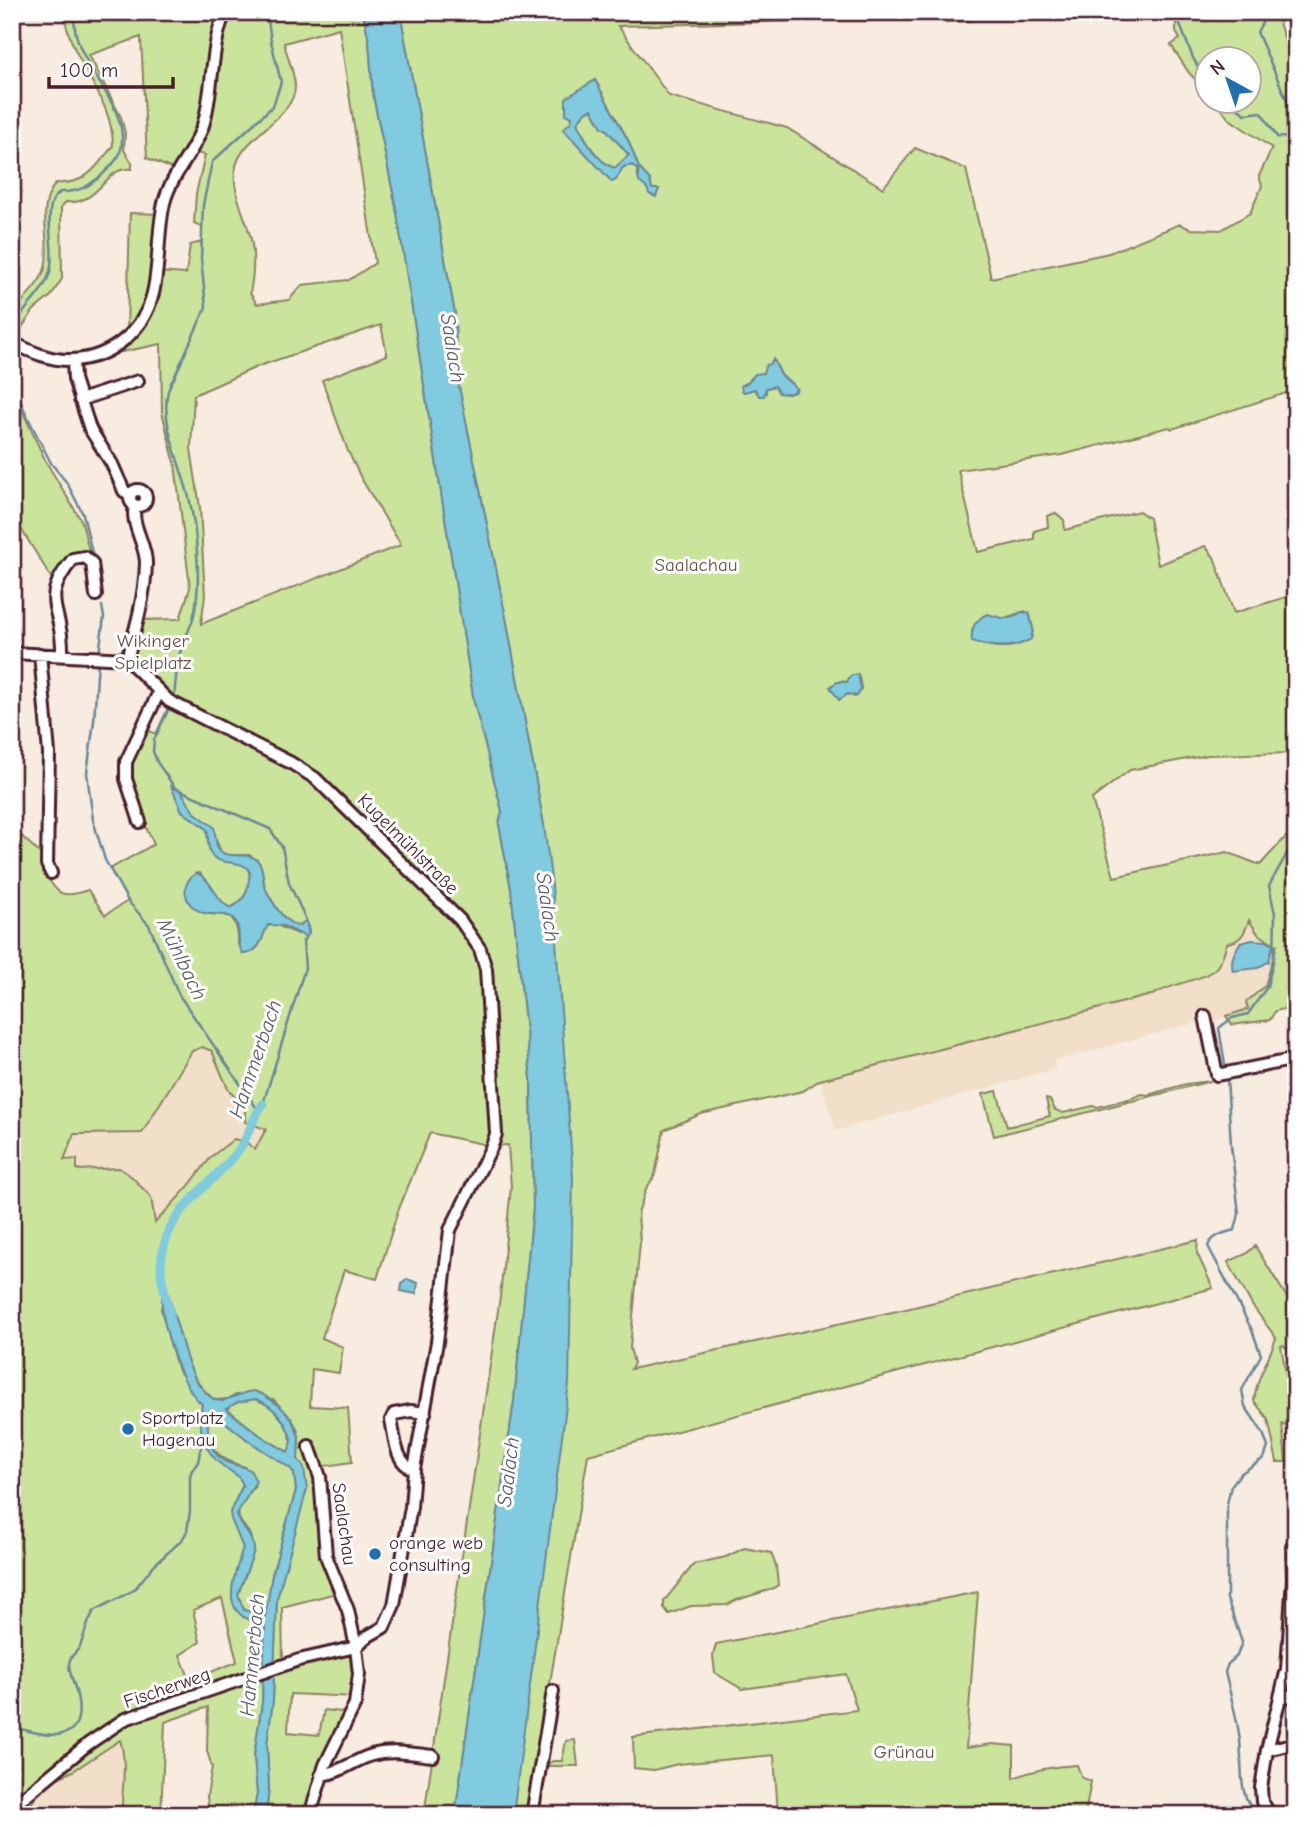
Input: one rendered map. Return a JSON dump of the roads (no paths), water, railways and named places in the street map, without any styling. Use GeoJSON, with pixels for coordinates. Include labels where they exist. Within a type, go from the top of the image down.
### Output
{"type":"FeatureCollection","features":[{"type":"Feature","properties":{"kind":"street"},"geometry":{"type":"LineString","coordinates":[[13,342],[44,356],[73,360],[96,356],[121,343],[138,326],[154,288],[159,229],[165,200],[204,122],[214,49],[225,12]]}},
{"type":"Feature","properties":{"kind":"street"},"geometry":{"type":"LineString","coordinates":[[12,653],[127,659],[141,601],[146,562],[132,500],[124,491],[112,464],[90,429],[74,379],[73,360]]}},
{"type":"Feature","properties":{"kind":"street"},"geometry":{"type":"LineString","coordinates":[[80,400],[138,381]]}},
{"type":"Feature","properties":{"kind":"street"},"geometry":{"type":"LineString","coordinates":[[62,654],[62,631],[54,606],[53,591],[74,559],[85,557],[92,564],[96,595]]}},
{"type":"Feature","properties":{"kind":"street"},"geometry":{"type":"LineString","coordinates":[[40,654],[49,753],[47,864],[51,873]]}},
{"type":"Feature","properties":{"kind":"street","name":"Kugelmühlstraße"},"geometry":{"type":"LineString","coordinates":[[127,659],[159,692],[180,707],[291,763],[315,778],[460,920],[480,949],[486,969],[496,1134],[455,1215],[448,1238],[438,1342],[425,1413]]}},
{"type":"Feature","properties":{"kind":"street"},"geometry":{"type":"LineString","coordinates":[[140,822],[126,779],[126,762],[159,692]]}},
{"type":"Feature","properties":{"kind":"street"},"geometry":{"type":"LineString","coordinates":[[1205,1016],[1217,1075],[1296,1059]]}},
{"type":"Feature","properties":{"kind":"street"},"geometry":{"type":"LineString","coordinates":[[356,1647],[384,1627],[391,1615],[425,1413],[402,1411],[394,1414],[391,1420],[400,1459],[407,1467],[414,1469]]}},
{"type":"Feature","properties":{"kind":"street","name":"Saalachau"},"geometry":{"type":"LineString","coordinates":[[309,1446],[320,1477],[328,1565],[345,1604],[356,1647],[359,1674],[355,1704],[321,1775],[310,1815]]}},
{"type":"Feature","properties":{"kind":"street"},"geometry":{"type":"LineString","coordinates":[[1272,1815],[1262,1802],[1261,1788],[1267,1750],[1282,1698],[1289,1651],[1292,1546]]}},
{"type":"Feature","properties":{"kind":"street","name":"Fischerweg"},"geometry":{"type":"LineString","coordinates":[[12,1807],[88,1744],[125,1719],[314,1655],[356,1647]]}},
{"type":"Feature","properties":{"kind":"street"},"geometry":{"type":"LineString","coordinates":[[532,1815],[553,1691]]}},
{"type":"Feature","properties":{"kind":"street"},"geometry":{"type":"LineString","coordinates":[[1282,1698],[1296,1694]]}},
{"type":"Feature","properties":{"kind":"street"},"geometry":{"type":"LineString","coordinates":[[1267,1750],[1296,1743]]}},
{"type":"Feature","properties":{"kind":"street"},"geometry":{"type":"LineString","coordinates":[[321,1775],[334,1774],[360,1759],[381,1753],[433,1755]]}},
{"type":"Feature","properties":{"kind":"water","name":"Saalach"},"geometry":{"type":"Polygon","coordinates":[[[363,12],[400,12],[455,314],[456,372],[506,618],[544,825],[552,885],[573,1177],[569,1383],[513,1815],[455,1815],[514,1401],[533,1208],[531,1078],[511,889],[499,824],[502,811],[474,702],[396,207],[373,95],[369,41],[363,12]]]}},
{"type":"Feature","properties":{"kind":"water"},"geometry":{"type":"Polygon","coordinates":[[[595,80],[628,140],[639,168],[650,180],[652,189],[659,189],[656,197],[649,194],[647,188],[639,182],[638,170],[632,165],[623,167],[612,182],[563,129],[571,122],[572,117],[566,114],[566,98],[595,80]],[[592,109],[585,112],[577,123],[597,156],[615,168],[629,155],[602,127],[592,109]]]}},
{"type":"Feature","properties":{"kind":"water"},"geometry":{"type":"Polygon","coordinates":[[[773,359],[781,375],[797,389],[791,393],[779,393],[775,386],[766,388],[764,396],[759,396],[755,389],[744,392],[741,386],[749,382],[755,374],[763,373],[766,365],[773,359]]]}},
{"type":"Feature","properties":{"kind":"water"},"geometry":{"type":"Polygon","coordinates":[[[1021,612],[1029,613],[1033,629],[1031,639],[1002,647],[972,641],[973,628],[984,616],[988,614],[1009,618],[1021,612]]]}},
{"type":"Feature","properties":{"kind":"water"},"geometry":{"type":"Polygon","coordinates":[[[858,674],[861,689],[857,696],[848,694],[839,700],[830,687],[837,682],[847,682],[850,676],[858,674]]]}},
{"type":"Feature","properties":{"kind":"water"},"geometry":{"type":"Polygon","coordinates":[[[171,786],[181,791],[194,812],[214,827],[217,846],[222,852],[248,856],[258,861],[265,887],[274,904],[294,925],[299,926],[306,920],[309,933],[306,937],[284,926],[268,925],[257,948],[243,954],[239,945],[238,926],[233,918],[201,912],[190,904],[186,888],[196,873],[206,879],[220,900],[230,908],[243,898],[250,872],[246,867],[214,857],[209,849],[207,829],[182,811],[171,786]]]}},
{"type":"Feature","properties":{"kind":"water"},"geometry":{"type":"Polygon","coordinates":[[[1252,940],[1267,941],[1273,945],[1269,961],[1258,968],[1233,971],[1233,957],[1240,943],[1252,940]]]}},
{"type":"Feature","properties":{"kind":"water"},"geometry":{"type":"Polygon","coordinates":[[[407,1279],[418,1283],[416,1294],[401,1291],[402,1284],[407,1279]]]}},
{"type":"Feature","properties":{"kind":"water"},"geometry":{"type":"Polygon","coordinates":[[[162,1298],[171,1304],[187,1360],[196,1381],[208,1395],[222,1401],[247,1392],[262,1394],[280,1406],[291,1418],[299,1436],[298,1459],[304,1468],[307,1489],[277,1599],[273,1700],[267,1744],[269,1788],[266,1815],[253,1815],[257,1794],[254,1756],[262,1703],[265,1625],[246,1618],[237,1611],[232,1594],[243,1548],[230,1512],[243,1485],[237,1476],[216,1460],[207,1446],[201,1422],[202,1404],[194,1396],[180,1370],[162,1309],[162,1298]],[[256,1399],[238,1402],[226,1409],[261,1436],[288,1452],[292,1442],[284,1422],[269,1406],[256,1399]],[[210,1410],[208,1433],[212,1448],[222,1459],[250,1470],[256,1481],[237,1514],[252,1541],[254,1551],[238,1595],[244,1610],[265,1617],[272,1575],[296,1490],[294,1473],[210,1410]]]}},
{"type":"Feature","properties":{"kind":"waterway"},"geometry":{"type":"LineString","coordinates":[[12,330],[49,275],[52,259],[50,215],[54,199],[60,192],[78,190],[93,182],[113,164],[120,153],[122,135],[118,117],[81,49],[75,31],[75,12]]}},
{"type":"Feature","properties":{"kind":"waterway"},"geometry":{"type":"LineString","coordinates":[[174,697],[179,655],[196,606],[198,576],[190,502],[168,422],[168,391],[206,307],[201,259],[203,205],[212,162],[273,106],[281,82],[267,12]]}},
{"type":"Feature","properties":{"kind":"waterway"},"geometry":{"type":"LineString","coordinates":[[1175,12],[1192,55]]}},
{"type":"Feature","properties":{"kind":"waterway"},"geometry":{"type":"LineString","coordinates":[[1268,12],[1257,32],[1296,121]]}},
{"type":"Feature","properties":{"kind":"waterway"},"geometry":{"type":"LineString","coordinates":[[1262,114],[1277,137],[1296,138]]}},
{"type":"Feature","properties":{"kind":"waterway"},"geometry":{"type":"LineString","coordinates":[[12,381],[51,463],[67,483],[83,514],[93,557]]}},
{"type":"Feature","properties":{"kind":"waterway","name":"Mühlbach"},"geometry":{"type":"LineString","coordinates":[[99,654],[104,617],[102,606]]}},
{"type":"Feature","properties":{"kind":"waterway","name":"Mühlbach"},"geometry":{"type":"LineString","coordinates":[[98,661],[87,773],[93,820],[105,860],[128,901],[149,925],[179,995],[258,1110]]}},
{"type":"Feature","properties":{"kind":"waterway","name":"Hammerbach"},"geometry":{"type":"LineString","coordinates":[[170,706],[154,740],[153,751],[157,762],[175,788],[270,829],[282,847],[289,883],[306,920],[309,933],[303,941],[305,968],[263,1104]]}},
{"type":"Feature","properties":{"kind":"waterway"},"geometry":{"type":"LineString","coordinates":[[1226,1071],[1219,1028],[1232,1018],[1248,1014],[1267,987],[1274,958],[1275,914],[1269,886],[1296,837]]}},
{"type":"Feature","properties":{"kind":"waterway"},"geometry":{"type":"LineString","coordinates":[[1227,1077],[1239,1214],[1235,1230],[1216,1237],[1208,1246],[1252,1330],[1261,1355],[1242,1390],[1245,1406],[1263,1433],[1268,1447],[1264,1458],[1240,1474],[1231,1486],[1227,1504],[1227,1599],[1242,1642],[1237,1656],[1228,1664],[1225,1672],[1239,1733],[1246,1799],[1257,1815]]}},
{"type":"Feature","properties":{"kind":"waterway","name":"Hammerbach"},"geometry":{"type":"LineString","coordinates":[[170,1313],[161,1271],[168,1233],[187,1204],[238,1151],[263,1104]]}},
{"type":"Feature","properties":{"kind":"waterway"},"geometry":{"type":"LineString","coordinates":[[12,1726],[49,1735],[69,1731],[76,1724],[79,1712],[69,1668],[70,1659],[80,1646],[94,1611],[134,1590],[154,1565],[182,1540],[187,1531],[190,1511],[190,1476],[198,1462],[203,1437]]}},
{"type":"Feature","properties":{"kind":"place","name":"Sportplatz Hagenau"},"geometry":{"type":"Point","coordinates":[128,1429]}},
{"type":"Feature","properties":{"kind":"place","name":"orange web consulting"},"geometry":{"type":"Point","coordinates":[375,1554]}},
{"type":"Feature","properties":{"kind":"park label","name":"Wikinger Spielplatz"},"geometry":{"type":"Point","coordinates":[153,652]}},
{"type":"Feature","properties":{"kind":"park label","name":"Grünau"},"geometry":{"type":"Point","coordinates":[904,1752]}}]}
